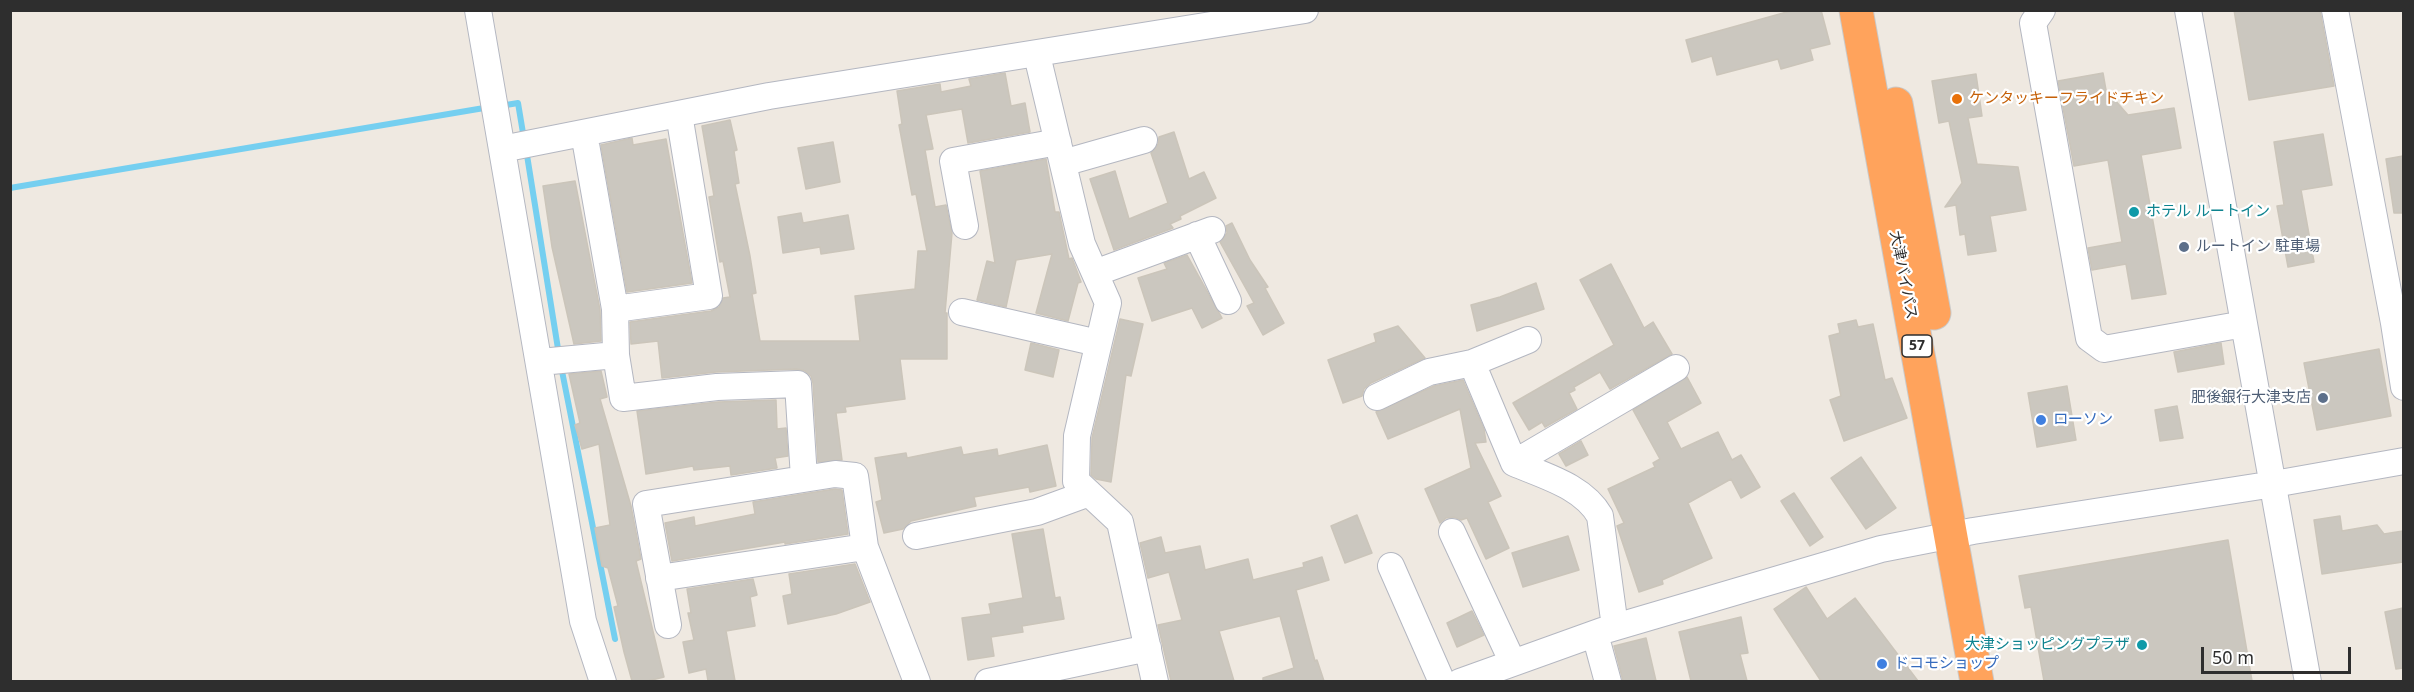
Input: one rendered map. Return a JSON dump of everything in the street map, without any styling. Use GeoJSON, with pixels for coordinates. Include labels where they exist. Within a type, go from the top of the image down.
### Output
{"type":"FeatureCollection","features":[{"type":"Feature","properties":{"kind":"highway","name":"大津バイパス"},"geometry":{"type":"LineString","coordinates":[[1856,10],[1962,532],[2000,681]]}},
{"type":"Feature","properties":{"kind":"highway","name":"大津バイパス"},"geometry":{"type":"LineString","coordinates":[[1879,10],[1962,532],[1977,681]]}},
{"type":"Feature","properties":{"kind":"street"},"geometry":{"type":"LineString","coordinates":[[478,10],[583,621],[603,681]]}},
{"type":"Feature","properties":{"kind":"street"},"geometry":{"type":"LineString","coordinates":[[502,149],[770,96],[1037,55],[1305,10]]}},
{"type":"Feature","properties":{"kind":"street"},"geometry":{"type":"LineString","coordinates":[[2042,10],[2033,23],[2089,338],[2104,349],[2244,324]]}},
{"type":"Feature","properties":{"kind":"street"},"geometry":{"type":"LineString","coordinates":[[2188,10],[2308,681]]}},
{"type":"Feature","properties":{"kind":"street"},"geometry":{"type":"LineString","coordinates":[[2335,10],[2395,327],[2403,387]]}},
{"type":"Feature","properties":{"kind":"street"},"geometry":{"type":"LineString","coordinates":[[1037,55],[1082,244],[1108,303],[1077,436],[1076,481],[1120,522],[1155,681]]}},
{"type":"Feature","properties":{"kind":"street"},"geometry":{"type":"LineString","coordinates":[[615,309],[709,296],[679,114]]}},
{"type":"Feature","properties":{"kind":"street"},"geometry":{"type":"LineString","coordinates":[[584,133],[615,309],[616,355],[623,398],[717,387],[798,384],[804,478]]}},
{"type":"Feature","properties":{"kind":"street"},"geometry":{"type":"LineString","coordinates":[[965,226],[953,161],[1060,153],[1144,140]]}},
{"type":"Feature","properties":{"kind":"street"},"geometry":{"type":"LineString","coordinates":[[1095,273],[1204,233],[1228,301]]}},
{"type":"Feature","properties":{"kind":"street"},"geometry":{"type":"LineString","coordinates":[[962,312],[1098,343]]}},
{"type":"Feature","properties":{"kind":"street"},"geometry":{"type":"LineString","coordinates":[[1377,397],[1429,372],[1472,363],[1528,340]]}},
{"type":"Feature","properties":{"kind":"street"},"geometry":{"type":"LineString","coordinates":[[540,362],[616,355]]}},
{"type":"Feature","properties":{"kind":"street"},"geometry":{"type":"LineString","coordinates":[[1472,363],[1514,463],[1580,493],[1594,505],[1600,516],[1608,681]]}},
{"type":"Feature","properties":{"kind":"street"},"geometry":{"type":"LineString","coordinates":[[1514,463],[1676,368]]}},
{"type":"Feature","properties":{"kind":"street"},"geometry":{"type":"LineString","coordinates":[[1460,681],[1605,631],[1881,549],[1962,532],[2274,484],[2403,461]]}},
{"type":"Feature","properties":{"kind":"street"},"geometry":{"type":"LineString","coordinates":[[668,625],[646,504],[804,478],[835,474],[855,476],[865,547],[917,681]]}},
{"type":"Feature","properties":{"kind":"street"},"geometry":{"type":"LineString","coordinates":[[916,536],[1037,512],[1089,493]]}},
{"type":"Feature","properties":{"kind":"street"},"geometry":{"type":"LineString","coordinates":[[1452,532],[1513,663]]}},
{"type":"Feature","properties":{"kind":"street"},"geometry":{"type":"LineString","coordinates":[[659,578],[865,547]]}},
{"type":"Feature","properties":{"kind":"street"},"geometry":{"type":"LineString","coordinates":[[1391,566],[1442,681]]}},
{"type":"Feature","properties":{"kind":"street"},"geometry":{"type":"LineString","coordinates":[[988,681],[1148,648]]}},
{"type":"Feature","properties":{"kind":"building"},"geometry":{"type":"Polygon","coordinates":[[[1794,10],[1821,10],[1830,44],[1810,49],[1813,60],[1781,69],[1778,59],[1717,75],[1712,56],[1692,62],[1686,40],[1794,10]]]}},
{"type":"Feature","properties":{"kind":"building"},"geometry":{"type":"Polygon","coordinates":[[[2234,10],[2320,10],[2334,86],[2249,100],[2234,10]]]}},
{"type":"Feature","properties":{"kind":"building"},"geometry":{"type":"Polygon","coordinates":[[[1005,73],[1011,106],[1025,103],[1030,132],[968,143],[962,109],[926,115],[933,149],[925,150],[935,207],[946,205],[952,233],[945,313],[947,313],[947,359],[900,359],[905,399],[845,407],[846,412],[836,413],[842,460],[818,462],[813,383],[811,376],[805,371],[797,369],[716,372],[662,378],[658,341],[631,344],[630,322],[711,311],[719,307],[723,298],[730,297],[723,261],[720,262],[709,197],[714,196],[702,126],[730,120],[737,150],[734,151],[739,183],[735,184],[756,293],[752,294],[760,341],[860,341],[855,296],[915,289],[918,251],[927,251],[916,194],[912,195],[899,125],[902,124],[897,91],[940,84],[941,92],[971,86],[969,79],[1005,73]]]}},
{"type":"Feature","properties":{"kind":"building"},"geometry":{"type":"Polygon","coordinates":[[[2103,73],[2107,96],[2114,99],[2128,115],[2174,108],[2181,148],[2141,155],[2166,294],[2132,299],[2126,264],[2092,270],[2088,248],[2122,242],[2108,160],[2074,166],[2058,81],[2103,73]]]}},
{"type":"Feature","properties":{"kind":"building"},"geometry":{"type":"Polygon","coordinates":[[[1976,74],[1982,116],[1968,118],[1977,164],[2018,167],[2026,210],[1990,216],[1996,251],[1968,255],[1965,234],[1960,235],[1956,205],[1945,207],[1962,183],[1949,121],[1939,123],[1932,81],[1976,74]]]}},
{"type":"Feature","properties":{"kind":"building"},"geometry":{"type":"Polygon","coordinates":[[[1174,132],[1189,179],[1204,172],[1216,198],[1180,216],[1181,219],[1170,224],[1173,228],[1114,250],[1090,179],[1115,171],[1129,219],[1168,203],[1151,153],[1158,144],[1159,137],[1174,132]]]}},
{"type":"Feature","properties":{"kind":"building"},"geometry":{"type":"Polygon","coordinates":[[[2323,134],[2332,185],[2301,190],[2314,262],[2288,267],[2277,206],[2284,205],[2274,142],[2323,134]]]}},
{"type":"Feature","properties":{"kind":"building"},"geometry":{"type":"Polygon","coordinates":[[[632,138],[633,145],[666,139],[692,283],[627,292],[601,145],[632,138]]]}},
{"type":"Feature","properties":{"kind":"building"},"geometry":{"type":"Polygon","coordinates":[[[833,142],[840,182],[806,189],[798,148],[833,142]]]}},
{"type":"Feature","properties":{"kind":"building"},"geometry":{"type":"Polygon","coordinates":[[[2403,156],[2403,213],[2394,213],[2386,159],[2403,156]]]}},
{"type":"Feature","properties":{"kind":"building"},"geometry":{"type":"Polygon","coordinates":[[[1046,159],[1055,212],[1059,212],[1069,259],[1072,258],[1081,282],[1078,283],[1068,321],[1036,313],[1052,254],[1016,260],[1006,307],[977,300],[987,261],[995,263],[980,171],[1046,159]]]}},
{"type":"Feature","properties":{"kind":"building"},"geometry":{"type":"Polygon","coordinates":[[[575,181],[600,310],[601,341],[574,344],[552,247],[543,186],[575,181]]]}},
{"type":"Feature","properties":{"kind":"building"},"geometry":{"type":"Polygon","coordinates":[[[801,213],[803,223],[848,215],[854,249],[821,254],[820,247],[783,253],[778,217],[801,213]]]}},
{"type":"Feature","properties":{"kind":"building"},"geometry":{"type":"Polygon","coordinates":[[[1232,223],[1250,260],[1268,287],[1265,288],[1284,323],[1263,335],[1247,306],[1254,303],[1220,242],[1227,233],[1226,226],[1232,223]]]}},
{"type":"Feature","properties":{"kind":"building"},"geometry":{"type":"Polygon","coordinates":[[[1187,255],[1222,318],[1202,328],[1192,308],[1152,321],[1138,278],[1167,269],[1164,263],[1187,255]]]}},
{"type":"Feature","properties":{"kind":"building"},"geometry":{"type":"Polygon","coordinates":[[[1611,264],[1644,328],[1653,322],[1672,354],[1610,389],[1600,372],[1574,387],[1575,390],[1569,393],[1577,409],[1545,427],[1542,422],[1529,430],[1513,403],[1614,345],[1580,280],[1611,264]]]}},
{"type":"Feature","properties":{"kind":"building"},"geometry":{"type":"Polygon","coordinates":[[[1536,283],[1544,309],[1477,331],[1471,305],[1536,283]]]}},
{"type":"Feature","properties":{"kind":"building"},"geometry":{"type":"Polygon","coordinates":[[[1120,319],[1143,324],[1131,376],[1126,375],[1111,482],[1096,479],[1091,475],[1092,438],[1120,319]]]}},
{"type":"Feature","properties":{"kind":"building"},"geometry":{"type":"Polygon","coordinates":[[[1856,320],[1858,327],[1873,324],[1885,380],[1892,378],[1907,418],[1844,441],[1830,400],[1841,396],[1829,336],[1840,333],[1838,324],[1856,320]]]}},
{"type":"Feature","properties":{"kind":"building"},"geometry":{"type":"Polygon","coordinates":[[[1398,326],[1425,358],[1371,383],[1364,389],[1362,396],[1343,403],[1328,360],[1376,342],[1374,334],[1398,326]]]}},
{"type":"Feature","properties":{"kind":"building"},"geometry":{"type":"Polygon","coordinates":[[[1031,343],[1059,350],[1053,377],[1025,370],[1031,343]]]}},
{"type":"Feature","properties":{"kind":"building"},"geometry":{"type":"Polygon","coordinates":[[[2221,343],[2224,364],[2178,372],[2174,352],[2221,343]]]}},
{"type":"Feature","properties":{"kind":"building"},"geometry":{"type":"Polygon","coordinates":[[[2379,349],[2391,416],[2317,430],[2304,363],[2379,349]]]}},
{"type":"Feature","properties":{"kind":"building"},"geometry":{"type":"Polygon","coordinates":[[[601,371],[607,397],[600,399],[631,506],[641,559],[636,561],[664,677],[648,681],[632,681],[614,607],[618,606],[608,568],[602,566],[595,528],[610,525],[599,444],[582,449],[575,425],[580,423],[569,374],[601,371]]]}},
{"type":"Feature","properties":{"kind":"building"},"geometry":{"type":"Polygon","coordinates":[[[1687,377],[1701,403],[1667,422],[1681,449],[1718,432],[1732,460],[1741,455],[1760,487],[1741,498],[1731,479],[1688,503],[1712,558],[1662,580],[1663,584],[1639,592],[1617,526],[1624,523],[1608,489],[1655,467],[1653,463],[1660,459],[1633,410],[1687,377]]]}},
{"type":"Feature","properties":{"kind":"building"},"geometry":{"type":"Polygon","coordinates":[[[1463,380],[1484,429],[1486,442],[1475,443],[1501,496],[1488,502],[1509,548],[1486,559],[1467,518],[1461,520],[1454,517],[1446,518],[1440,523],[1425,489],[1471,468],[1460,409],[1388,439],[1376,412],[1434,386],[1463,380]]]}},
{"type":"Feature","properties":{"kind":"building"},"geometry":{"type":"Polygon","coordinates":[[[2067,386],[2076,440],[2037,447],[2028,393],[2067,386]]]}},
{"type":"Feature","properties":{"kind":"building"},"geometry":{"type":"Polygon","coordinates":[[[776,400],[777,429],[786,428],[788,456],[775,458],[777,468],[731,475],[730,466],[694,470],[693,466],[646,474],[637,411],[718,402],[776,400]]]}},
{"type":"Feature","properties":{"kind":"building"},"geometry":{"type":"Polygon","coordinates":[[[2177,406],[2183,438],[2160,441],[2155,410],[2177,406]]]}},
{"type":"Feature","properties":{"kind":"building"},"geometry":{"type":"Polygon","coordinates":[[[1581,441],[1588,455],[1566,466],[1559,454],[1581,441]]]}},
{"type":"Feature","properties":{"kind":"building"},"geometry":{"type":"Polygon","coordinates":[[[1047,445],[1056,486],[1030,492],[1029,487],[974,497],[976,506],[911,521],[903,529],[884,533],[876,502],[882,500],[875,458],[906,453],[907,458],[961,447],[963,455],[997,449],[998,456],[1047,445]]]}},
{"type":"Feature","properties":{"kind":"building"},"geometry":{"type":"Polygon","coordinates":[[[1861,457],[1896,508],[1866,529],[1831,478],[1861,457]]]}},
{"type":"Feature","properties":{"kind":"building"},"geometry":{"type":"Polygon","coordinates":[[[835,489],[842,490],[848,534],[672,561],[665,523],[694,517],[695,526],[755,514],[753,502],[835,489]]]}},
{"type":"Feature","properties":{"kind":"building"},"geometry":{"type":"Polygon","coordinates":[[[1794,493],[1823,537],[1810,546],[1781,501],[1794,493]]]}},
{"type":"Feature","properties":{"kind":"building"},"geometry":{"type":"Polygon","coordinates":[[[1357,515],[1372,553],[1345,563],[1331,526],[1357,515]]]}},
{"type":"Feature","properties":{"kind":"building"},"geometry":{"type":"Polygon","coordinates":[[[2340,516],[2342,531],[2377,525],[2384,534],[2403,531],[2403,562],[2322,574],[2314,520],[2340,516]]]}},
{"type":"Feature","properties":{"kind":"building"},"geometry":{"type":"Polygon","coordinates":[[[1043,529],[1055,598],[1060,597],[1064,619],[1022,626],[1023,632],[991,637],[994,656],[968,660],[962,618],[991,614],[989,604],[1023,598],[1012,534],[1043,529]]]}},
{"type":"Feature","properties":{"kind":"building"},"geometry":{"type":"Polygon","coordinates":[[[1568,536],[1579,570],[1523,587],[1512,553],[1568,536]]]}},
{"type":"Feature","properties":{"kind":"building"},"geometry":{"type":"Polygon","coordinates":[[[1161,537],[1165,553],[1200,546],[1205,570],[1248,559],[1253,580],[1304,567],[1303,563],[1322,557],[1329,580],[1296,590],[1315,661],[1317,660],[1324,681],[1263,681],[1263,678],[1294,668],[1280,616],[1219,631],[1234,681],[1171,681],[1158,625],[1182,620],[1169,572],[1148,578],[1140,543],[1161,537]]]}},
{"type":"Feature","properties":{"kind":"building","name":"大津ショッピングプラザ"},"geometry":{"type":"Polygon","coordinates":[[[2228,540],[2252,681],[2044,681],[2031,607],[2025,608],[2019,576],[2228,540]]]}},
{"type":"Feature","properties":{"kind":"building"},"geometry":{"type":"Polygon","coordinates":[[[855,564],[870,602],[836,614],[788,624],[783,596],[792,594],[789,574],[855,564]]]}},
{"type":"Feature","properties":{"kind":"building"},"geometry":{"type":"Polygon","coordinates":[[[753,579],[757,595],[750,597],[755,626],[726,631],[735,681],[708,681],[706,669],[689,673],[683,642],[694,640],[688,613],[691,613],[687,589],[753,579]]]}},
{"type":"Feature","properties":{"kind":"building"},"geometry":{"type":"Polygon","coordinates":[[[1806,587],[1827,619],[1855,598],[1918,681],[1821,681],[1774,609],[1806,587]]]}},
{"type":"Feature","properties":{"kind":"building"},"geometry":{"type":"Polygon","coordinates":[[[2403,608],[2403,668],[2396,669],[2385,612],[2403,608]]]}},
{"type":"Feature","properties":{"kind":"building"},"geometry":{"type":"Polygon","coordinates":[[[1472,611],[1484,635],[1457,647],[1447,623],[1472,611]]]}},
{"type":"Feature","properties":{"kind":"building"},"geometry":{"type":"Polygon","coordinates":[[[1741,617],[1748,653],[1740,654],[1747,681],[1691,681],[1679,632],[1741,617]]]}},
{"type":"Feature","properties":{"kind":"building"},"geometry":{"type":"Polygon","coordinates":[[[1646,638],[1656,681],[1623,681],[1614,646],[1646,638]]]}},
{"type":"Feature","properties":{"kind":"waterway"},"geometry":{"type":"LineString","coordinates":[[500,106],[518,103],[524,139]]}},
{"type":"Feature","properties":{"kind":"waterway"},"geometry":{"type":"LineString","coordinates":[[10,188],[490,107]]}},
{"type":"Feature","properties":{"kind":"waterway"},"geometry":{"type":"LineString","coordinates":[[526,149],[559,355]]}},
{"type":"Feature","properties":{"kind":"waterway"},"geometry":{"type":"LineString","coordinates":[[561,366],[615,639]]}},
{"type":"Feature","properties":{"kind":"place","name":"ケンタッキーフライドチキン"},"geometry":{"type":"Point","coordinates":[1957,99]}},
{"type":"Feature","properties":{"kind":"place","name":"ホテル ルートイン"},"geometry":{"type":"Point","coordinates":[2134,212]}},
{"type":"Feature","properties":{"kind":"place","name":"ルートイン 駐車場"},"geometry":{"type":"Point","coordinates":[2184,247]}},
{"type":"Feature","properties":{"kind":"place","name":"肥後銀行大津支店"},"geometry":{"type":"Point","coordinates":[2323,398]}},
{"type":"Feature","properties":{"kind":"place","name":"ローソン"},"geometry":{"type":"Point","coordinates":[2041,420]}},
{"type":"Feature","properties":{"kind":"place","name":"大津ショッピングプラザ"},"geometry":{"type":"Point","coordinates":[2142,645]}},
{"type":"Feature","properties":{"kind":"place","name":"ドコモショップ"},"geometry":{"type":"Point","coordinates":[1882,664]}}]}
